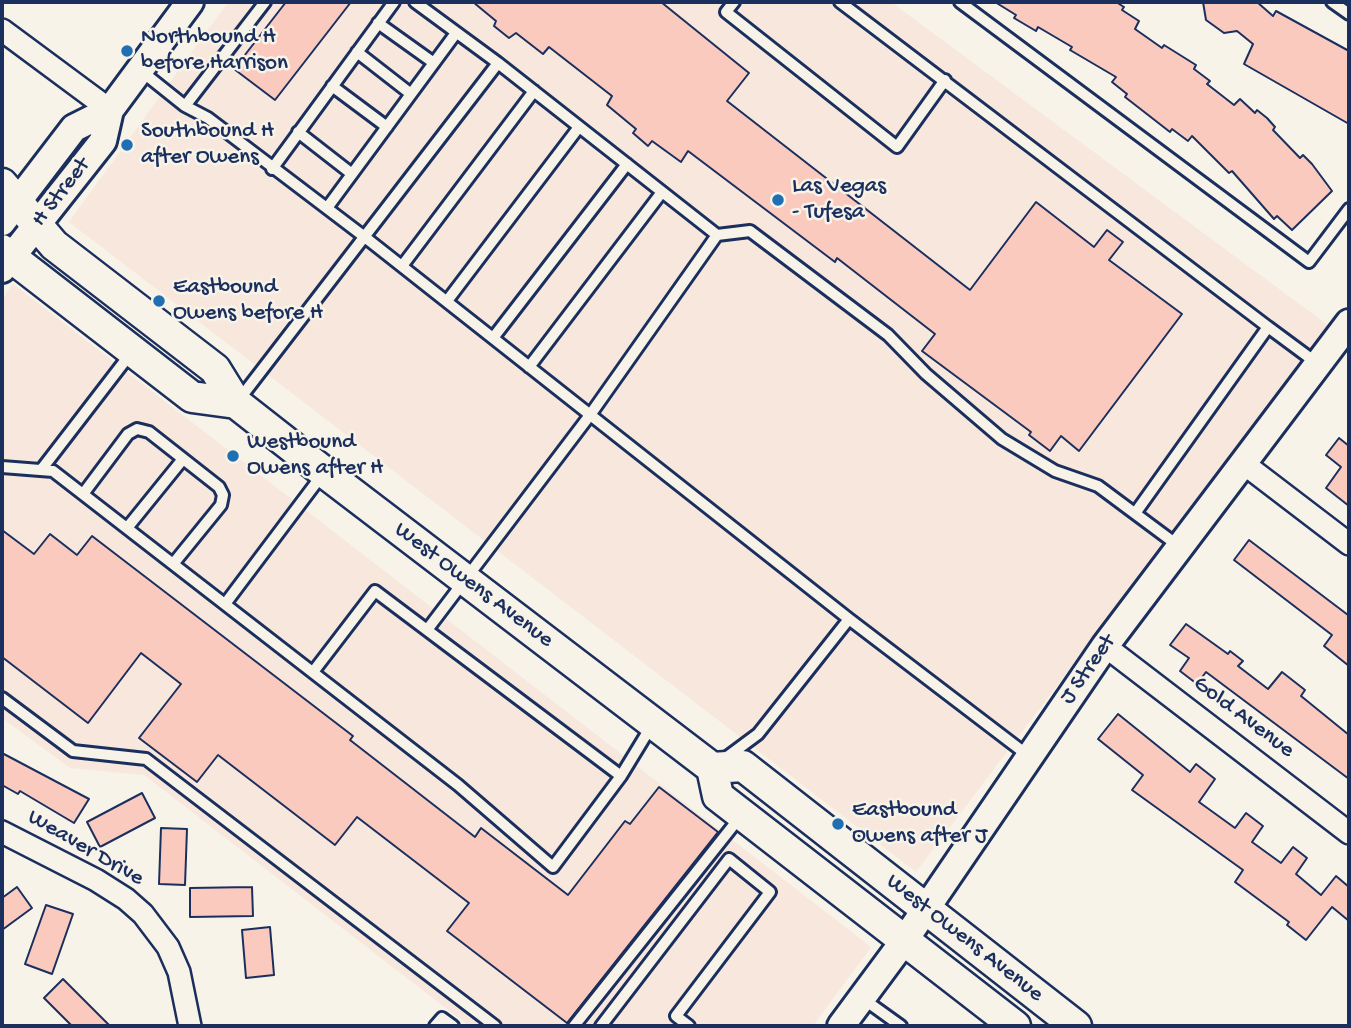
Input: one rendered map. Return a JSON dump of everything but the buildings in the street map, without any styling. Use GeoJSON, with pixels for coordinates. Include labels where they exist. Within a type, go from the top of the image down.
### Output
{"type":"FeatureCollection","features":[{"type":"Feature","properties":{"kind":"main road","name":"West Owens Avenue"},"geometry":{"type":"LineString","coordinates":[[6,204],[36,226],[54,245],[215,369],[236,403],[712,768],[718,796],[741,815],[1015,1026]]}},
{"type":"Feature","properties":{"kind":"main road"},"geometry":{"type":"LineString","coordinates":[[5,259],[192,397],[236,403]]}},
{"type":"Feature","properties":{"kind":"main road","name":"West Owens Avenue"},"geometry":{"type":"LineString","coordinates":[[712,768],[743,766],[1076,1026]]}},
{"type":"Feature","properties":{"kind":"street","name":"H Street"},"geometry":{"type":"LineString","coordinates":[[5,259],[36,226],[103,141],[110,110],[190,2]]}},
{"type":"Feature","properties":{"kind":"street"},"geometry":{"type":"LineString","coordinates":[[2,30],[110,110]]}},
{"type":"Feature","properties":{"kind":"street","name":"H Street"},"geometry":{"type":"LineString","coordinates":[[6,204],[74,128],[110,110]]}},
{"type":"Feature","properties":{"kind":"street","name":"J Street"},"geometry":{"type":"LineString","coordinates":[[841,1026],[904,941],[1105,646],[1349,323]]}},
{"type":"Feature","properties":{"kind":"street"},"geometry":{"type":"LineString","coordinates":[[1243,463],[1349,544]]}},
{"type":"Feature","properties":{"kind":"street","name":"Gold Avenue"},"geometry":{"type":"LineString","coordinates":[[1105,646],[1349,833]]}},
{"type":"Feature","properties":{"kind":"street","name":"Weaver Drive"},"geometry":{"type":"LineString","coordinates":[[2,832],[127,898],[168,947],[179,972],[190,1026]]}},
{"type":"Feature","properties":{"kind":"lane"},"geometry":{"type":"LineString","coordinates":[[184,106],[265,2]]}},
{"type":"Feature","properties":{"kind":"lane"},"geometry":{"type":"LineString","coordinates":[[272,169],[394,2]]}},
{"type":"Feature","properties":{"kind":"lane"},"geometry":{"type":"LineString","coordinates":[[415,2],[498,63],[716,235],[750,231],[888,335],[926,374],[1002,439],[1055,471],[1098,486],[1180,547]]}},
{"type":"Feature","properties":{"kind":"lane"},"geometry":{"type":"LineString","coordinates":[[734,2],[726,12],[897,147],[945,80]]}},
{"type":"Feature","properties":{"kind":"lane"},"geometry":{"type":"LineString","coordinates":[[840,2],[1318,364]]}},
{"type":"Feature","properties":{"kind":"lane"},"geometry":{"type":"LineString","coordinates":[[960,2],[1309,262],[1349,209]]}},
{"type":"Feature","properties":{"kind":"lane"},"geometry":{"type":"LineString","coordinates":[[1332,2],[1349,14]]}},
{"type":"Feature","properties":{"kind":"lane"},"geometry":{"type":"LineString","coordinates":[[378,23],[434,63]]}},
{"type":"Feature","properties":{"kind":"lane"},"geometry":{"type":"LineString","coordinates":[[327,208],[456,33]]}},
{"type":"Feature","properties":{"kind":"lane"},"geometry":{"type":"LineString","coordinates":[[357,52],[411,94]]}},
{"type":"Feature","properties":{"kind":"lane"},"geometry":{"type":"LineString","coordinates":[[236,403],[366,238],[498,63]]}},
{"type":"Feature","properties":{"kind":"lane"},"geometry":{"type":"LineString","coordinates":[[139,70],[184,106],[208,118],[366,238],[849,619],[1030,757]]}},
{"type":"Feature","properties":{"kind":"lane"},"geometry":{"type":"LineString","coordinates":[[332,86],[387,127]]}},
{"type":"Feature","properties":{"kind":"lane"},"geometry":{"type":"LineString","coordinates":[[402,266],[534,91]]}},
{"type":"Feature","properties":{"kind":"lane"},"geometry":{"type":"LineString","coordinates":[[447,301],[579,127]]}},
{"type":"Feature","properties":{"kind":"lane"},"geometry":{"type":"LineString","coordinates":[[298,132],[352,174]]}},
{"type":"Feature","properties":{"kind":"lane"},"geometry":{"type":"LineString","coordinates":[[493,338],[626,164]]}},
{"type":"Feature","properties":{"kind":"lane"},"geometry":{"type":"LineString","coordinates":[[529,367],[662,192]]}},
{"type":"Feature","properties":{"kind":"lane"},"geometry":{"type":"LineString","coordinates":[[427,629],[590,415],[716,235]]}},
{"type":"Feature","properties":{"kind":"lane"},"geometry":{"type":"LineString","coordinates":[[1136,512],[1268,327]]}},
{"type":"Feature","properties":{"kind":"lane"},"geometry":{"type":"LineString","coordinates":[[41,470],[132,351]]}},
{"type":"Feature","properties":{"kind":"lane"},"geometry":{"type":"LineString","coordinates":[[83,494],[128,434],[137,429],[149,432],[219,487],[223,495],[221,505],[173,564]]}},
{"type":"Feature","properties":{"kind":"lane"},"geometry":{"type":"LineString","coordinates":[[127,528],[183,459]]}},
{"type":"Feature","properties":{"kind":"lane"},"geometry":{"type":"LineString","coordinates":[[2,467],[53,471],[458,785],[554,867],[621,776],[653,723]]}},
{"type":"Feature","properties":{"kind":"lane"},"geometry":{"type":"LineString","coordinates":[[225,604],[324,472]]}},
{"type":"Feature","properties":{"kind":"lane"},"geometry":{"type":"LineString","coordinates":[[313,672],[376,591],[621,776]]}},
{"type":"Feature","properties":{"kind":"lane"},"geometry":{"type":"LineString","coordinates":[[712,768],[758,734],[849,619]]}},
{"type":"Feature","properties":{"kind":"lane"},"geometry":{"type":"LineString","coordinates":[[2,698],[73,751],[146,759],[495,1026]]}},
{"type":"Feature","properties":{"kind":"lane"},"geometry":{"type":"LineString","coordinates":[[575,1026],[741,815]]}},
{"type":"Feature","properties":{"kind":"lane"},"geometry":{"type":"LineString","coordinates":[[601,1026],[729,859],[770,891],[676,1016],[689,1026]]}},
{"type":"Feature","properties":{"kind":"lane"},"geometry":{"type":"LineString","coordinates":[[862,998],[901,1026]]}},
{"type":"Feature","properties":{"kind":"lane"},"geometry":{"type":"LineString","coordinates":[[435,1026],[442,1018],[453,1026]]}},
{"type":"Feature","properties":{"kind":"shaded area"},"geometry":{"type":"Polygon","coordinates":[[[228,2],[891,2],[1329,326],[916,872],[69,222],[228,2]]]}},
{"type":"Feature","properties":{"kind":"shaded area"},"geometry":{"type":"Polygon","coordinates":[[[13,284],[871,947],[813,1026],[469,1026],[144,775],[70,768],[2,718],[2,299],[13,284]]]}},
{"type":"Feature","properties":{"kind":"place","name":"Northbound H before Harrison"},"geometry":{"type":"Point","coordinates":[127,51]}},
{"type":"Feature","properties":{"kind":"place","name":"Southbound H after Owens"},"geometry":{"type":"Point","coordinates":[127,145]}},
{"type":"Feature","properties":{"kind":"place","name":"Las Vegas - Tufesa"},"geometry":{"type":"Point","coordinates":[778,200]}},
{"type":"Feature","properties":{"kind":"place","name":"Eastbound Owens before H"},"geometry":{"type":"Point","coordinates":[159,301]}},
{"type":"Feature","properties":{"kind":"place","name":"Westbound Owens after H"},"geometry":{"type":"Point","coordinates":[233,456]}},
{"type":"Feature","properties":{"kind":"place","name":"Eastbound Owens after J"},"geometry":{"type":"Point","coordinates":[838,824]}}]}
